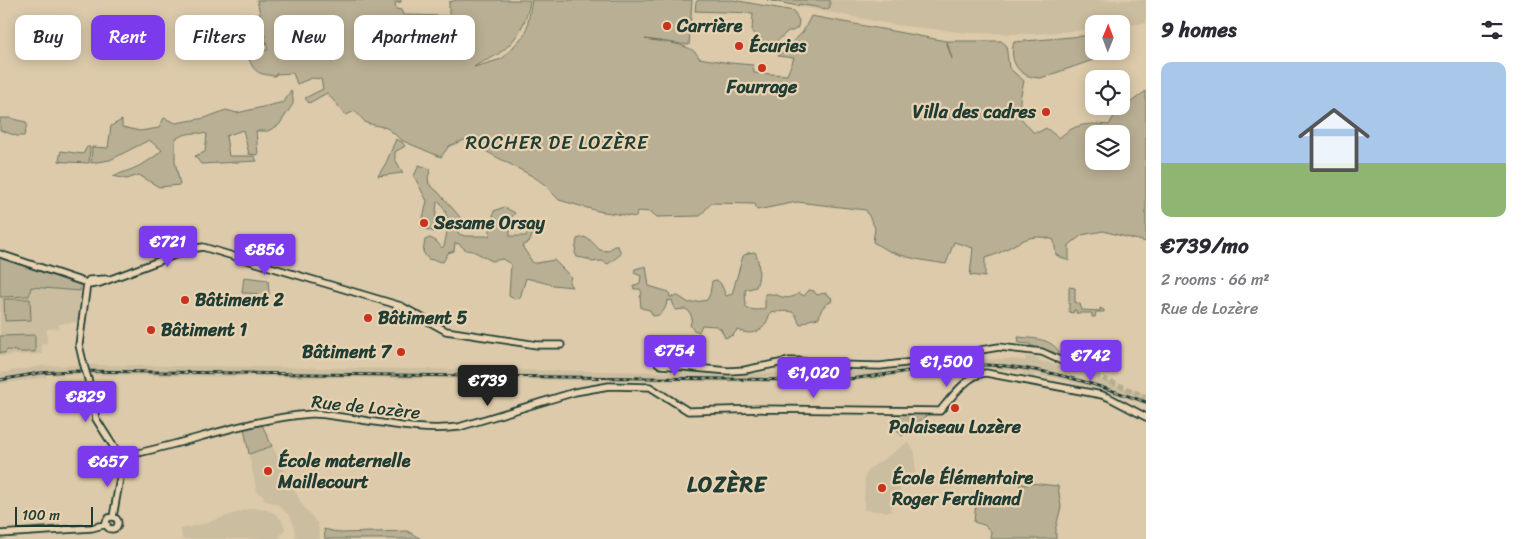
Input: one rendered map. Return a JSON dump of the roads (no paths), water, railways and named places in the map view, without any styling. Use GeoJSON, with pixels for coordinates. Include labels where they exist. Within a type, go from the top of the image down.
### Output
{"type":"FeatureCollection","features":[{"type":"Feature","properties":{"kind":"street"},"geometry":{"type":"LineString","coordinates":[[0,254],[89,285],[191,249],[203,247],[401,306],[446,331],[538,345],[561,346]]}},
{"type":"Feature","properties":{"kind":"street"},"geometry":{"type":"LineString","coordinates":[[87,283],[79,345],[96,419],[117,452],[115,458],[122,459],[113,517]]}},
{"type":"Feature","properties":{"kind":"street"},"geometry":{"type":"LineString","coordinates":[[658,363],[661,365],[729,371],[799,360],[838,365],[880,366],[963,356],[973,352],[999,348],[1024,349],[1050,354],[1064,362]]}},
{"type":"Feature","properties":{"kind":"street","name":"Rue de Lozère"},"geometry":{"type":"LineString","coordinates":[[122,459],[239,425],[312,414],[419,428],[445,429],[459,427],[575,392],[609,386],[650,387],[688,411],[763,409],[940,410],[974,376],[986,373],[1102,395],[1146,417]]}},
{"type":"Feature","properties":{"kind":"street"},"geometry":{"type":"LineString","coordinates":[[107,524],[111,529],[116,527],[118,520],[113,517]]}},
{"type":"Feature","properties":{"kind":"street"},"geometry":{"type":"LineString","coordinates":[[107,524],[108,519],[113,517]]}},
{"type":"Feature","properties":{"kind":"street"},"geometry":{"type":"LineString","coordinates":[[0,534],[92,528],[107,524]]}},
{"type":"Feature","properties":{"kind":"tunnel"},"geometry":{"type":"LineString","coordinates":[[1064,362],[1146,397]]}},
{"type":"Feature","properties":{"kind":"railway"},"geometry":{"type":"LineString","coordinates":[[0,380],[39,373],[72,371],[824,380],[858,378],[938,367],[987,365],[1048,372],[1146,402]]}},
{"type":"Feature","properties":{"kind":"place","name":"Carrière"},"geometry":{"type":"Point","coordinates":[667,26]}},
{"type":"Feature","properties":{"kind":"place","name":"Écuries"},"geometry":{"type":"Point","coordinates":[739,46]}},
{"type":"Feature","properties":{"kind":"place","name":"Fourrage"},"geometry":{"type":"Point","coordinates":[762,68]}},
{"type":"Feature","properties":{"kind":"place","name":"Villa des cadres"},"geometry":{"type":"Point","coordinates":[1046,112]}},
{"type":"Feature","properties":{"kind":"place","name":"Sesame Orsay"},"geometry":{"type":"Point","coordinates":[424,223]}},
{"type":"Feature","properties":{"kind":"place","name":"Bâtiment 2"},"geometry":{"type":"Point","coordinates":[185,300]}},
{"type":"Feature","properties":{"kind":"place","name":"Bâtiment 5"},"geometry":{"type":"Point","coordinates":[368,318]}},
{"type":"Feature","properties":{"kind":"place","name":"Bâtiment 1"},"geometry":{"type":"Point","coordinates":[151,330]}},
{"type":"Feature","properties":{"kind":"place","name":"Bâtiment 7"},"geometry":{"type":"Point","coordinates":[401,352]}},
{"type":"Feature","properties":{"kind":"place","name":"Palaiseau Lozère"},"geometry":{"type":"Point","coordinates":[955,408]}},
{"type":"Feature","properties":{"kind":"place","name":"École maternelle Maillecourt"},"geometry":{"type":"Point","coordinates":[268,471]}},
{"type":"Feature","properties":{"kind":"place","name":"École Élémentaire Roger Ferdinand"},"geometry":{"type":"Point","coordinates":[882,488]}},
{"type":"Feature","properties":{"kind":"district","name":"ROCHER DE LOZÈRE"},"geometry":{"type":"Point","coordinates":[557,142]}},
{"type":"Feature","properties":{"kind":"district","name":"LOZÈRE"},"geometry":{"type":"Point","coordinates":[727,484]}}]}
